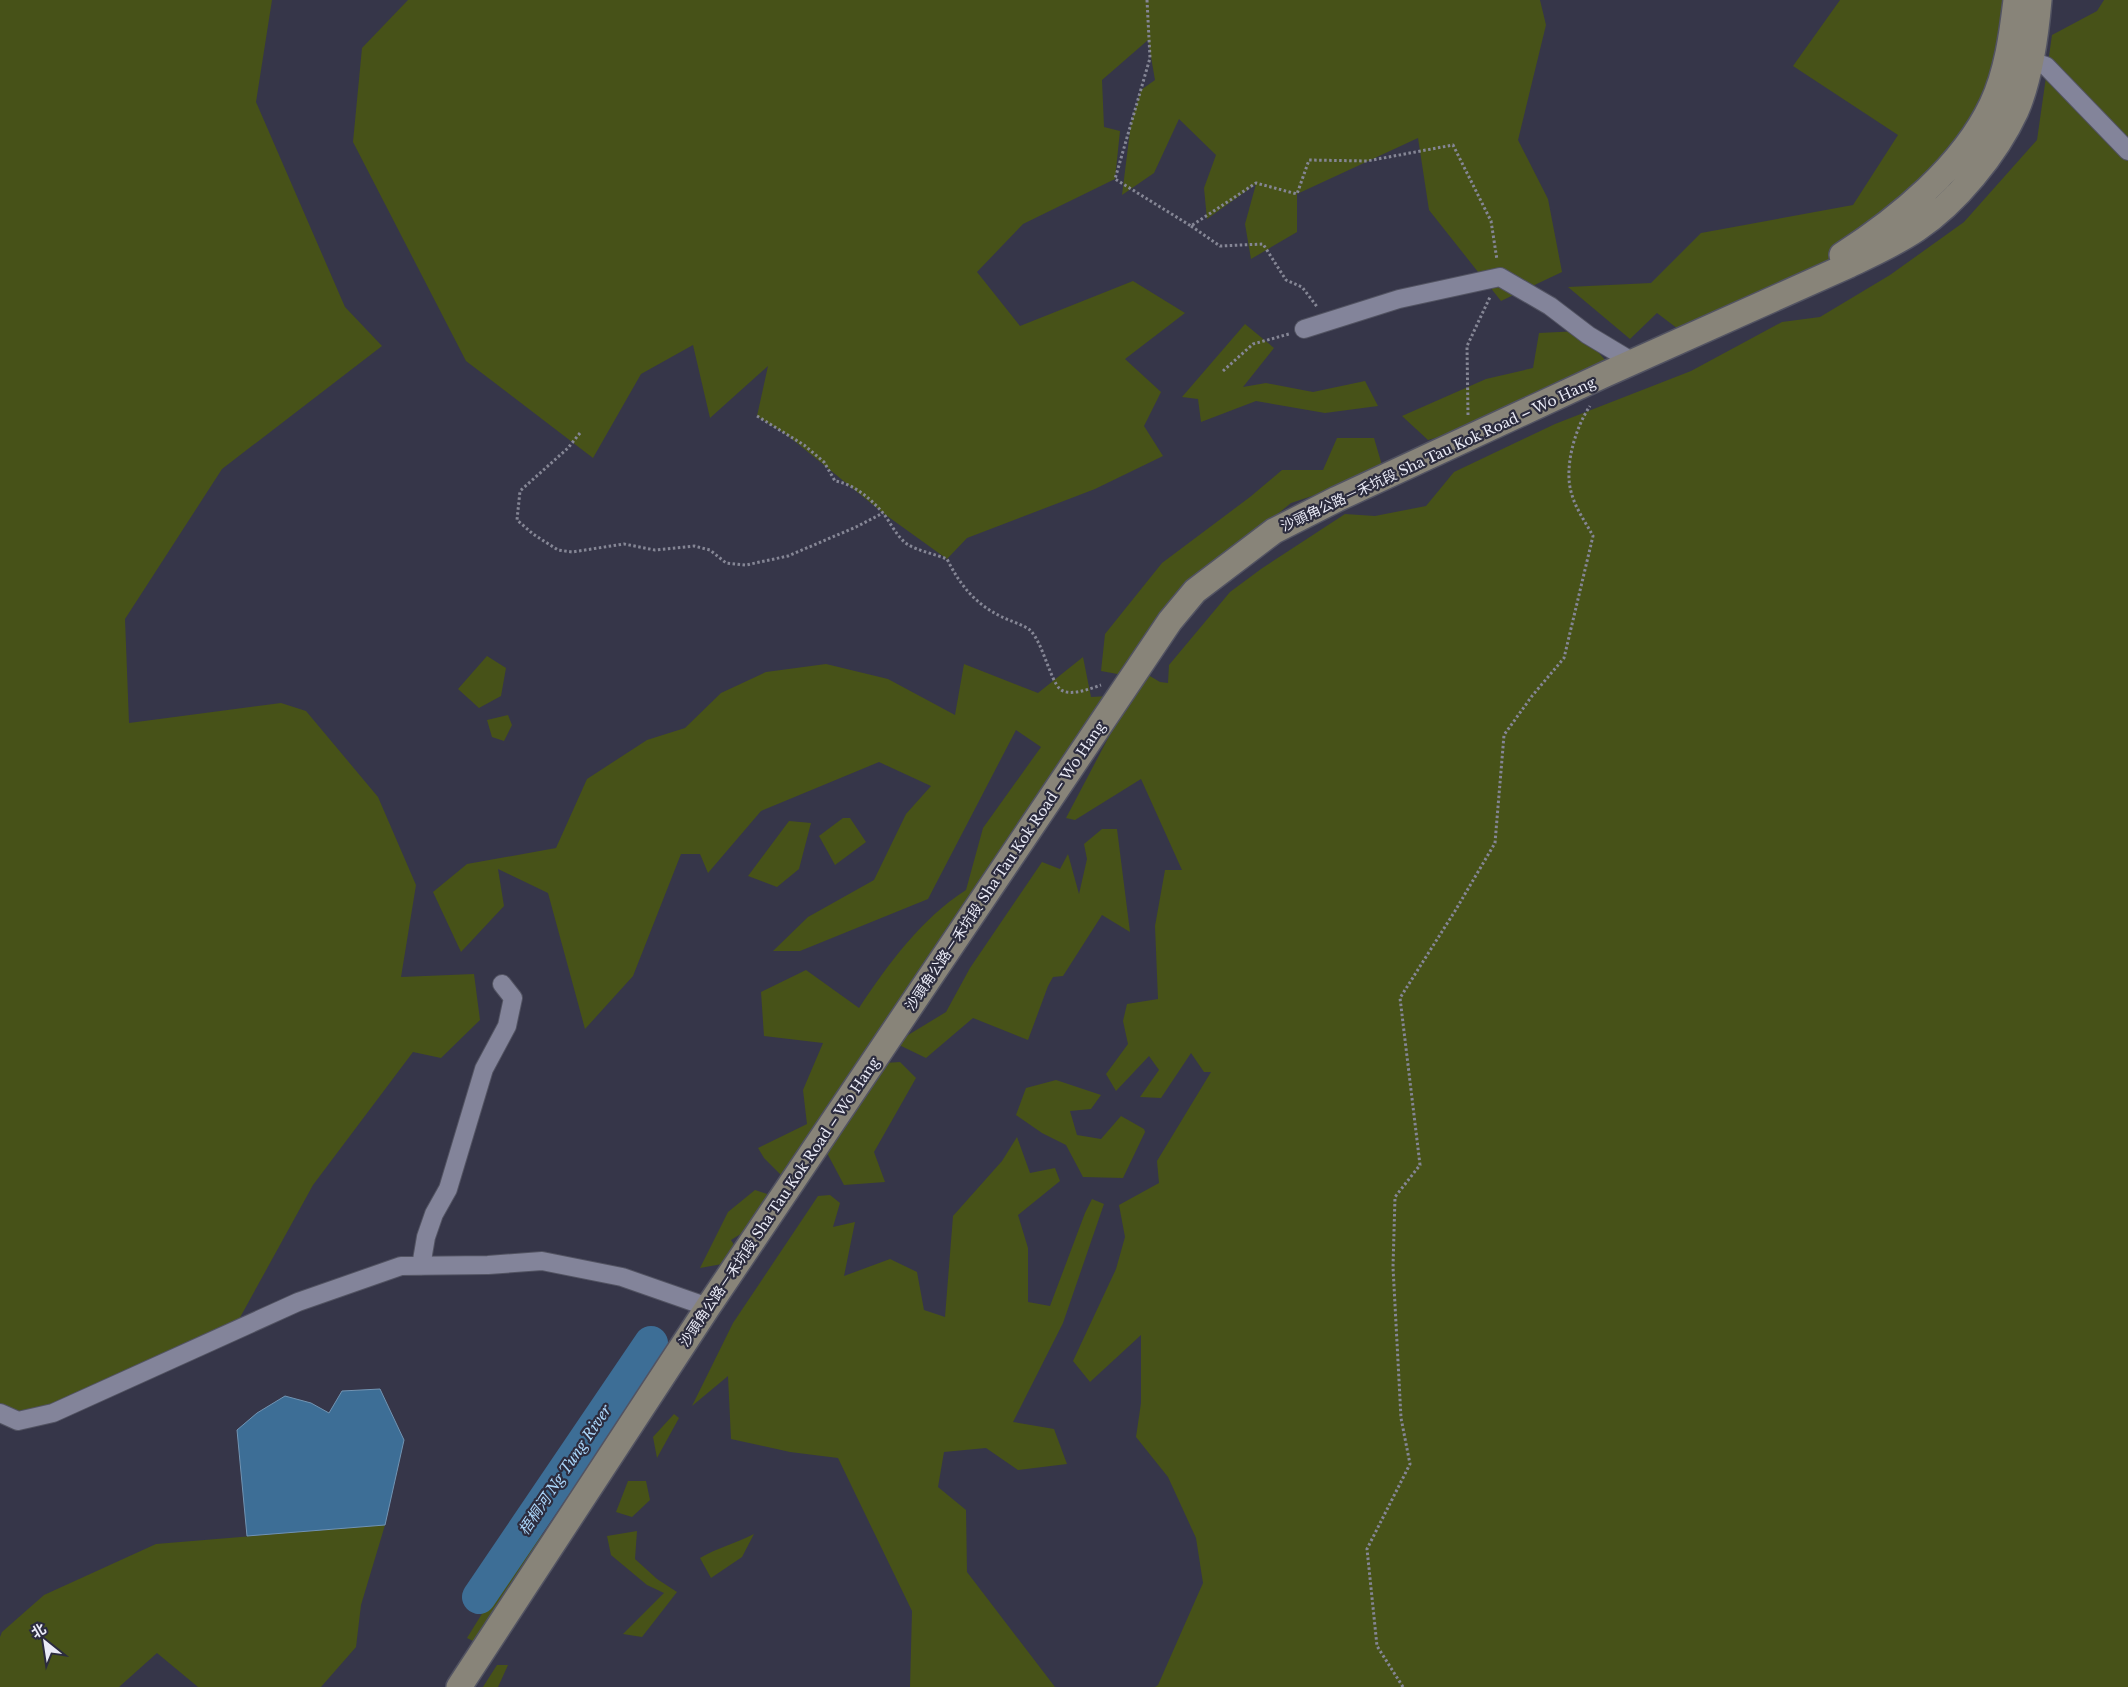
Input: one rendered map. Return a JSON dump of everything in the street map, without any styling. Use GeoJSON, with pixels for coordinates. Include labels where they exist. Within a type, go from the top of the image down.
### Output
{"type":"FeatureCollection","features":[{"type":"Feature","properties":{"kind":"main road","name":"沙頭角公路－禾坑段 Sha Tau Kok Road – Wo Hang"},"geometry":{"type":"LineString","coordinates":[[1774,298],[1893,220],[1951,164],[1980,125],[1992,104],[2012,34],[2016,0]]}},
{"type":"Feature","properties":{"kind":"main road","name":"沙頭角公路－禾坑段 Sha Tau Kok Road – Wo Hang"},"geometry":{"type":"LineString","coordinates":[[459,1687],[708,1307],[1131,679],[1170,622],[1195,591],[1241,554],[1274,531],[1337,499],[1632,362],[1885,248],[1918,228],[1948,204],[1970,180],[1994,148],[2016,110],[2031,59],[2037,28],[2039,0]]}},
{"type":"Feature","properties":{"kind":"street"},"geometry":{"type":"LineString","coordinates":[[2006,56],[2031,59],[2046,66],[2128,151]]}},
{"type":"Feature","properties":{"kind":"street"},"geometry":{"type":"LineString","coordinates":[[1304,329],[1399,299],[1500,277],[1550,306],[1588,335],[1632,362]]}},
{"type":"Feature","properties":{"kind":"street"},"geometry":{"type":"LineString","coordinates":[[421,1266],[426,1237],[434,1214],[448,1189],[484,1069],[507,1026],[513,998],[502,984]]}},
{"type":"Feature","properties":{"kind":"street"},"geometry":{"type":"LineString","coordinates":[[0,1413],[18,1421],[53,1413],[298,1302],[401,1266],[488,1265],[542,1261],[622,1277],[708,1307]]}},
{"type":"Feature","properties":{"kind":"path"},"geometry":{"type":"LineString","coordinates":[[1147,0],[1150,58],[1115,179],[1220,246],[1263,244],[1286,280],[1302,287],[1323,314]]}},
{"type":"Feature","properties":{"kind":"path"},"geometry":{"type":"LineString","coordinates":[[1191,226],[1256,183],[1297,194],[1309,160],[1367,161],[1453,145],[1491,222],[1500,277],[1467,346],[1468,438]]}},
{"type":"Feature","properties":{"kind":"path"},"geometry":{"type":"LineString","coordinates":[[1223,371],[1252,344],[1304,329]]}},
{"type":"Feature","properties":{"kind":"path"},"geometry":{"type":"LineString","coordinates":[[1403,1687],[1377,1646],[1367,1549],[1410,1464],[1401,1418],[1393,1267],[1395,1197],[1420,1165],[1400,998],[1495,843],[1504,735],[1532,696],[1564,658],[1593,536],[1572,495],[1568,467],[1572,449],[1586,412],[1599,394],[1606,374]]}},
{"type":"Feature","properties":{"kind":"path"},"geometry":{"type":"LineString","coordinates":[[757,416],[804,445],[824,462],[835,481],[846,483],[862,493],[883,513],[896,534],[908,544],[947,560],[970,596],[1001,617],[1030,630],[1042,649],[1059,688],[1068,692],[1131,679]]}},
{"type":"Feature","properties":{"kind":"path"},"geometry":{"type":"LineString","coordinates":[[580,432],[568,448],[520,491],[517,520],[533,534],[558,550],[572,552],[624,544],[655,550],[694,546],[710,550],[726,563],[746,565],[788,556],[856,527],[883,513]]}},
{"type":"Feature","properties":{"kind":"green space"},"geometry":{"type":"Polygon","coordinates":[[[0,0],[272,0],[256,102],[345,307],[382,346],[222,469],[125,619],[129,723],[281,703],[306,711],[378,797],[416,885],[401,977],[474,974],[480,1020],[441,1058],[413,1052],[313,1185],[232,1332],[18,1421],[0,1412],[0,0]]]}},
{"type":"Feature","properties":{"kind":"green space"},"geometry":{"type":"Polygon","coordinates":[[[408,0],[1540,0],[1546,25],[1518,140],[1548,199],[1562,272],[1501,301],[1429,210],[1418,138],[1297,194],[1297,232],[1251,259],[1245,224],[1256,184],[1207,219],[1204,188],[1216,155],[1179,119],[1154,173],[1122,195],[1131,123],[1141,90],[1155,80],[1148,40],[1102,80],[1104,127],[1120,131],[1115,179],[1023,224],[977,272],[1020,326],[1133,281],[1185,313],[1125,359],[1161,392],[1144,426],[1163,456],[1095,489],[967,538],[947,559],[883,513],[787,435],[757,416],[768,366],[710,418],[693,345],[641,374],[593,458],[466,361],[353,142],[362,48],[408,0]]]}},
{"type":"Feature","properties":{"kind":"green space"},"geometry":{"type":"Polygon","coordinates":[[[1840,0],[2033,0],[2007,116],[1947,190],[1845,260],[1682,332],[1657,313],[1630,339],[1568,287],[1651,283],[1701,233],[1853,205],[1898,135],[1793,66],[1840,0]]]}},
{"type":"Feature","properties":{"kind":"green space"},"geometry":{"type":"Polygon","coordinates":[[[2104,0],[2128,0],[2128,1687],[1155,1687],[1158,1685],[1203,1583],[1196,1538],[1168,1477],[1136,1437],[1141,1403],[1141,1335],[1090,1382],[1073,1361],[1116,1269],[1125,1237],[1119,1205],[1159,1183],[1157,1161],[1211,1072],[1204,1072],[1191,1053],[1161,1098],[1140,1097],[1159,1070],[1149,1056],[1116,1091],[1106,1074],[1128,1044],[1123,1021],[1127,1004],[1158,999],[1155,926],[1165,870],[1182,870],[1141,779],[1075,820],[1066,818],[1143,672],[1160,682],[1168,683],[1169,665],[1230,592],[1261,569],[1345,514],[1375,516],[1426,506],[1454,472],[1555,424],[1691,371],[1782,322],[1820,317],[1890,275],[1964,222],[2037,140],[2052,35],[2097,11],[2104,0]]]}},
{"type":"Feature","properties":{"kind":"green space"},"geometry":{"type":"Polygon","coordinates":[[[1245,324],[1274,348],[1243,387],[1266,383],[1313,392],[1365,381],[1378,406],[1325,413],[1256,401],[1201,422],[1198,399],[1182,397],[1245,324]]]}},
{"type":"Feature","properties":{"kind":"green space"},"geometry":{"type":"Polygon","coordinates":[[[1580,331],[1605,360],[1585,396],[1428,440],[1402,416],[1486,379],[1533,368],[1539,333],[1580,331]]]}},
{"type":"Feature","properties":{"kind":"green space"},"geometry":{"type":"Polygon","coordinates":[[[1337,438],[1374,438],[1384,472],[1291,503],[1259,529],[1123,675],[1101,671],[1105,634],[1162,563],[1250,497],[1282,470],[1323,470],[1337,438]]]}},
{"type":"Feature","properties":{"kind":"green space"},"geometry":{"type":"Polygon","coordinates":[[[487,656],[506,668],[501,696],[479,708],[458,689],[487,656]]]}},
{"type":"Feature","properties":{"kind":"green space"},"geometry":{"type":"Polygon","coordinates":[[[1083,657],[1091,697],[1109,696],[786,1180],[764,1158],[758,1148],[807,1124],[803,1090],[823,1043],[764,1036],[761,992],[806,970],[859,1008],[894,959],[920,928],[950,901],[966,890],[983,828],[1041,747],[1016,730],[928,899],[800,951],[773,951],[808,917],[874,880],[906,814],[931,786],[879,762],[761,811],[708,873],[700,854],[681,854],[633,976],[585,1029],[548,893],[498,869],[504,906],[461,952],[433,892],[467,864],[556,848],[587,779],[647,740],[685,728],[721,693],[766,672],[826,664],[888,679],[955,715],[964,664],[1038,693],[1083,657]]]}},
{"type":"Feature","properties":{"kind":"green space"},"geometry":{"type":"Polygon","coordinates":[[[508,715],[512,725],[504,741],[492,737],[487,720],[508,715]]]}},
{"type":"Feature","properties":{"kind":"green space"},"geometry":{"type":"Polygon","coordinates":[[[843,818],[850,818],[866,842],[835,865],[819,836],[843,818]]]}},
{"type":"Feature","properties":{"kind":"green space"},"geometry":{"type":"Polygon","coordinates":[[[789,821],[811,823],[799,869],[777,887],[748,876],[789,821]]]}},
{"type":"Feature","properties":{"kind":"green space"},"geometry":{"type":"Polygon","coordinates":[[[1102,829],[1117,829],[1130,932],[1102,915],[1063,976],[1053,977],[1028,1040],[973,1018],[926,1058],[895,1043],[946,1012],[970,968],[1042,862],[1060,869],[1068,854],[1079,894],[1087,859],[1084,844],[1102,829]]]}},
{"type":"Feature","properties":{"kind":"green space"},"geometry":{"type":"Polygon","coordinates":[[[900,1062],[916,1078],[874,1152],[885,1182],[844,1185],[827,1153],[885,1063],[900,1062]]]}},
{"type":"Feature","properties":{"kind":"green space"},"geometry":{"type":"Polygon","coordinates":[[[1056,1080],[1101,1095],[1091,1109],[1070,1111],[1077,1135],[1101,1139],[1121,1116],[1144,1129],[1145,1132],[1123,1178],[1083,1177],[1066,1145],[1042,1133],[1016,1115],[1026,1088],[1056,1080]]]}},
{"type":"Feature","properties":{"kind":"green space"},"geometry":{"type":"Polygon","coordinates":[[[1017,1137],[1030,1173],[1055,1168],[1060,1181],[1018,1215],[1028,1248],[1028,1302],[1050,1306],[1092,1199],[1104,1204],[1063,1323],[1013,1422],[1054,1429],[1067,1464],[1018,1470],[986,1448],[944,1452],[938,1487],[966,1510],[967,1572],[1055,1687],[910,1687],[912,1611],[838,1458],[790,1452],[731,1439],[728,1376],[692,1406],[733,1323],[818,1196],[830,1195],[840,1203],[833,1227],[855,1222],[844,1276],[890,1259],[917,1272],[924,1310],[945,1317],[953,1216],[1002,1161],[1017,1137]]]}},
{"type":"Feature","properties":{"kind":"green space"},"geometry":{"type":"Polygon","coordinates":[[[755,1190],[773,1196],[764,1214],[752,1218],[747,1230],[731,1240],[739,1253],[733,1262],[700,1268],[728,1212],[755,1190]]]}},
{"type":"Feature","properties":{"kind":"green space"},"geometry":{"type":"Polygon","coordinates":[[[652,1334],[666,1340],[660,1366],[578,1488],[541,1511],[531,1503],[560,1488],[619,1399],[623,1374],[652,1334]]]}},
{"type":"Feature","properties":{"kind":"green space"},"geometry":{"type":"Polygon","coordinates":[[[674,1414],[679,1418],[657,1458],[653,1437],[674,1414]]]}},
{"type":"Feature","properties":{"kind":"green space"},"geometry":{"type":"Polygon","coordinates":[[[628,1481],[646,1481],[650,1500],[632,1517],[616,1512],[628,1481]]]}},
{"type":"Feature","properties":{"kind":"green space"},"geometry":{"type":"Polygon","coordinates":[[[385,1525],[361,1605],[356,1647],[321,1687],[198,1687],[157,1653],[119,1687],[0,1687],[0,1637],[2,1632],[44,1595],[156,1544],[385,1525]]]}},
{"type":"Feature","properties":{"kind":"green space"},"geometry":{"type":"Polygon","coordinates":[[[637,1531],[635,1559],[657,1579],[677,1592],[642,1637],[623,1634],[664,1593],[647,1585],[611,1555],[607,1536],[637,1531]]]}},
{"type":"Feature","properties":{"kind":"green space"},"geometry":{"type":"Polygon","coordinates":[[[552,1532],[481,1645],[467,1638],[523,1547],[535,1537],[552,1532]]]}},
{"type":"Feature","properties":{"kind":"green space"},"geometry":{"type":"Polygon","coordinates":[[[754,1534],[742,1557],[711,1578],[700,1558],[754,1534]]]}},
{"type":"Feature","properties":{"kind":"green space"},"geometry":{"type":"Polygon","coordinates":[[[497,1665],[508,1665],[498,1687],[483,1687],[497,1665]]]}},
{"type":"Feature","properties":{"kind":"water"},"geometry":{"type":"Polygon","coordinates":[[[380,1389],[404,1440],[385,1525],[247,1536],[237,1430],[257,1413],[285,1396],[311,1403],[329,1413],[342,1391],[380,1389]]]}},
{"type":"Feature","properties":{"kind":"waterway","name":"梧桐河 Ng Tung River"},"geometry":{"type":"LineString","coordinates":[[479,1597],[651,1343]]}}]}
